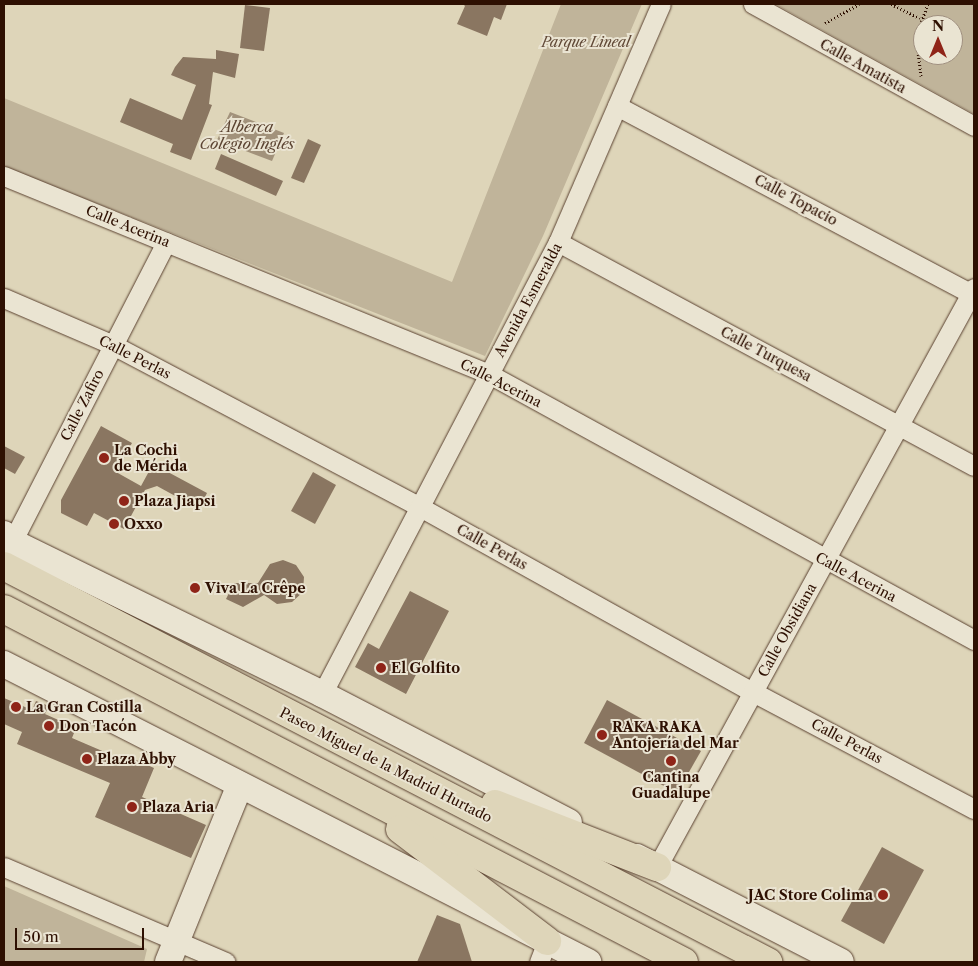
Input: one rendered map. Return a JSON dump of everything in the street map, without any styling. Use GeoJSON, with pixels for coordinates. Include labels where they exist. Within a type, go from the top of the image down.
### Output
{"type":"FeatureCollection","features":[{"type":"Feature","properties":{"kind":"highway","name":"Paseo Miguel de la Madrid Hurtado"},"geometry":{"type":"LineString","coordinates":[[6,545],[356,750],[768,962]]}},
{"type":"Feature","properties":{"kind":"highway"},"geometry":{"type":"LineString","coordinates":[[4,609],[684,962]]}},
{"type":"Feature","properties":{"kind":"highway"},"geometry":{"type":"LineString","coordinates":[[356,750],[657,867]]}},
{"type":"Feature","properties":{"kind":"highway"},"geometry":{"type":"LineString","coordinates":[[339,782],[543,952]]}},
{"type":"Feature","properties":{"kind":"street","name":"Avenida Esmeralda"},"geometry":{"type":"LineString","coordinates":[[322,694],[558,242],[661,4]]}},
{"type":"Feature","properties":{"kind":"street","name":"Calle Amatista"},"geometry":{"type":"LineString","coordinates":[[753,4],[974,126]]}},
{"type":"Feature","properties":{"kind":"street","name":"Calle Topacio"},"geometry":{"type":"LineString","coordinates":[[617,106],[973,292]]}},
{"type":"Feature","properties":{"kind":"street","name":"Calle Acerina"},"geometry":{"type":"LineString","coordinates":[[4,176],[489,374],[825,560],[974,640]]}},
{"type":"Feature","properties":{"kind":"street","name":"Calle Zafiro"},"geometry":{"type":"LineString","coordinates":[[6,545],[166,242]]}},
{"type":"Feature","properties":{"kind":"street","name":"Calle Turquesa"},"geometry":{"type":"LineString","coordinates":[[558,242],[974,466]]}},
{"type":"Feature","properties":{"kind":"street","name":"Calle Obsidiana"},"geometry":{"type":"LineString","coordinates":[[657,867],[973,292]]}},
{"type":"Feature","properties":{"kind":"street","name":"Calle Perlas"},"geometry":{"type":"LineString","coordinates":[[4,298],[113,345],[420,507],[753,692],[974,809]]}},
{"type":"Feature","properties":{"kind":"street"},"geometry":{"type":"LineString","coordinates":[[6,545],[322,694],[841,962]]}},
{"type":"Feature","properties":{"kind":"street"},"geometry":{"type":"LineString","coordinates":[[4,664],[240,785],[543,952],[588,962]]}},
{"type":"Feature","properties":{"kind":"street"},"geometry":{"type":"LineString","coordinates":[[172,951],[240,785]]}},
{"type":"Feature","properties":{"kind":"street"},"geometry":{"type":"LineString","coordinates":[[4,867],[172,951],[226,962]]}},
{"type":"Feature","properties":{"kind":"path"},"geometry":{"type":"LineString","coordinates":[[793,27],[814,26],[835,20],[859,4]]}},
{"type":"Feature","properties":{"kind":"path"},"geometry":{"type":"LineString","coordinates":[[891,4],[914,15]]}},
{"type":"Feature","properties":{"kind":"path"},"geometry":{"type":"LineString","coordinates":[[922,15],[928,4]]}},
{"type":"Feature","properties":{"kind":"path"},"geometry":{"type":"LineString","coordinates":[[918,65],[922,80]]}},
{"type":"Feature","properties":{"kind":"green space","name":"Parque Lineal"},"geometry":{"type":"Polygon","coordinates":[[[561,4],[642,4],[543,236],[485,356],[4,167],[4,98],[452,282],[561,4]]]}},
{"type":"Feature","properties":{"kind":"green space"},"geometry":{"type":"Polygon","coordinates":[[[775,4],[974,4],[974,114],[775,4]]]}},
{"type":"Feature","properties":{"kind":"green space"},"geometry":{"type":"Polygon","coordinates":[[[4,886],[147,949],[144,962],[4,962],[4,886]]]}},
{"type":"Feature","properties":{"kind":"water","name":"Alberca Colegio Inglés"},"geometry":{"type":"Polygon","coordinates":[[[230,112],[284,133],[272,161],[217,140],[230,112]]]}},
{"type":"Feature","properties":{"kind":"building"},"geometry":{"type":"Polygon","coordinates":[[[463,4],[507,4],[501,20],[494,17],[487,36],[457,24],[465,6],[463,4]]]}},
{"type":"Feature","properties":{"kind":"building"},"geometry":{"type":"Polygon","coordinates":[[[245,5],[270,8],[264,51],[240,48],[245,5]]]}},
{"type":"Feature","properties":{"kind":"building"},"geometry":{"type":"Polygon","coordinates":[[[216,50],[239,54],[235,78],[213,72],[209,104],[212,105],[191,160],[170,152],[173,144],[120,122],[130,98],[182,120],[196,85],[171,75],[183,57],[216,59],[216,50]]]}},
{"type":"Feature","properties":{"kind":"building"},"geometry":{"type":"Polygon","coordinates":[[[308,139],[321,145],[304,183],[291,178],[308,139]]]}},
{"type":"Feature","properties":{"kind":"building"},"geometry":{"type":"Polygon","coordinates":[[[221,154],[283,181],[276,196],[215,169],[221,154]]]}},
{"type":"Feature","properties":{"kind":"building"},"geometry":{"type":"Polygon","coordinates":[[[101,426],[132,443],[116,472],[141,486],[153,464],[207,493],[199,509],[157,486],[145,490],[124,529],[94,513],[87,526],[61,513],[61,500],[101,426]]]}},
{"type":"Feature","properties":{"kind":"building"},"geometry":{"type":"Polygon","coordinates":[[[4,446],[25,457],[15,474],[4,468],[4,446]]]}},
{"type":"Feature","properties":{"kind":"building"},"geometry":{"type":"Polygon","coordinates":[[[313,472],[336,485],[315,524],[291,511],[313,472]]]}},
{"type":"Feature","properties":{"kind":"building"},"geometry":{"type":"Polygon","coordinates":[[[283,560],[296,565],[304,577],[303,592],[292,602],[277,604],[264,595],[243,607],[226,599],[234,583],[258,583],[270,564],[283,560]]]}},
{"type":"Feature","properties":{"kind":"building"},"geometry":{"type":"Polygon","coordinates":[[[410,591],[449,611],[406,694],[355,667],[368,643],[379,649],[410,591]]]}},
{"type":"Feature","properties":{"kind":"building"},"geometry":{"type":"Polygon","coordinates":[[[4,698],[32,710],[36,701],[49,706],[45,714],[76,728],[72,738],[121,759],[123,754],[154,768],[142,797],[206,825],[191,858],[95,817],[110,783],[17,744],[22,732],[4,724],[4,698]]]}},
{"type":"Feature","properties":{"kind":"building"},"geometry":{"type":"Polygon","coordinates":[[[607,700],[701,751],[677,793],[584,743],[607,700]]]}},
{"type":"Feature","properties":{"kind":"building","name":"JAC Store Colima"},"geometry":{"type":"Polygon","coordinates":[[[882,847],[924,870],[884,944],[841,921],[882,847]]]}},
{"type":"Feature","properties":{"kind":"building"},"geometry":{"type":"Polygon","coordinates":[[[437,915],[460,924],[472,962],[417,962],[437,915]]]}},
{"type":"Feature","properties":{"kind":"place","name":"La Cochi de Mérida"},"geometry":{"type":"Point","coordinates":[104,458]}},
{"type":"Feature","properties":{"kind":"place","name":"Plaza Jiapsi"},"geometry":{"type":"Point","coordinates":[124,501]}},
{"type":"Feature","properties":{"kind":"place","name":"Oxxo"},"geometry":{"type":"Point","coordinates":[114,524]}},
{"type":"Feature","properties":{"kind":"place","name":"Viva La Crêpe"},"geometry":{"type":"Point","coordinates":[195,588]}},
{"type":"Feature","properties":{"kind":"place","name":"El Golfito"},"geometry":{"type":"Point","coordinates":[381,668]}},
{"type":"Feature","properties":{"kind":"place","name":"La Gran Costilla"},"geometry":{"type":"Point","coordinates":[16,707]}},
{"type":"Feature","properties":{"kind":"place","name":"Don Tacón"},"geometry":{"type":"Point","coordinates":[49,726]}},
{"type":"Feature","properties":{"kind":"place","name":"RAKA RAKA Antojería del Mar"},"geometry":{"type":"Point","coordinates":[602,735]}},
{"type":"Feature","properties":{"kind":"place","name":"Plaza Abby"},"geometry":{"type":"Point","coordinates":[87,759]}},
{"type":"Feature","properties":{"kind":"place","name":"Cantina Guadalupe"},"geometry":{"type":"Point","coordinates":[671,761]}},
{"type":"Feature","properties":{"kind":"place","name":"Plaza Aria"},"geometry":{"type":"Point","coordinates":[132,807]}},
{"type":"Feature","properties":{"kind":"place","name":"JAC Store Colima"},"geometry":{"type":"Point","coordinates":[883,895]}}]}
